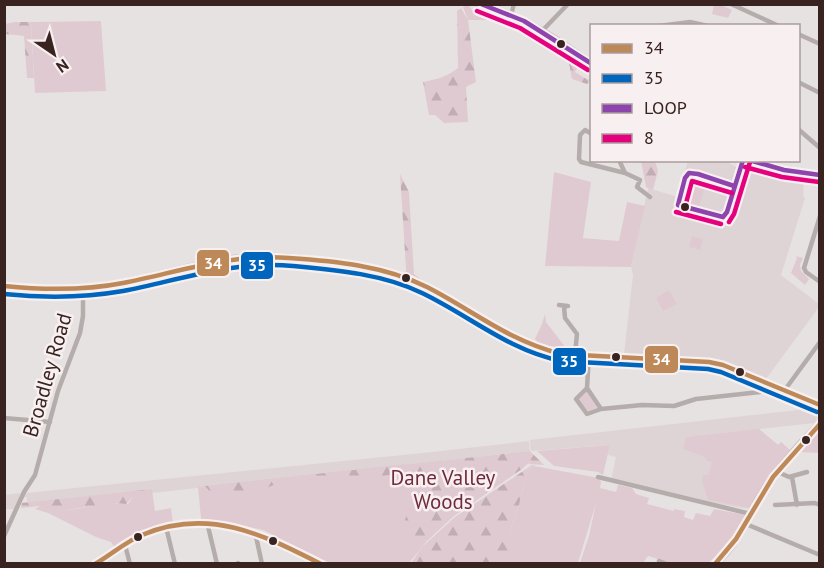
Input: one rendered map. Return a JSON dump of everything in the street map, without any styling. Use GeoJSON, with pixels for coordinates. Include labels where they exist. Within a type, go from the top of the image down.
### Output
{"type":"FeatureCollection","features":[{"type":"Feature","properties":{"kind":"main road"},"geometry":{"type":"LineString","coordinates":[[482,5],[511,15],[542,31],[590,63]]}},
{"type":"Feature","properties":{"kind":"main road"},"geometry":{"type":"LineString","coordinates":[[753,162],[771,168],[819,175]]}},
{"type":"Feature","properties":{"kind":"main road"},"geometry":{"type":"LineString","coordinates":[[4,286],[41,289],[83,288],[115,284],[243,258],[274,257],[328,263],[378,271],[413,281],[521,342],[548,351],[710,362],[731,367],[819,405]]}},
{"type":"Feature","properties":{"kind":"main road"},"geometry":{"type":"LineString","coordinates":[[715,564],[733,545],[764,489],[819,424]]}},
{"type":"Feature","properties":{"kind":"street"},"geometry":{"type":"LineString","coordinates":[[511,15],[514,4]]}},
{"type":"Feature","properties":{"kind":"street"},"geometry":{"type":"LineString","coordinates":[[542,31],[568,4]]}},
{"type":"Feature","properties":{"kind":"street"},"geometry":{"type":"LineString","coordinates":[[731,4],[775,24]]}},
{"type":"Feature","properties":{"kind":"street"},"geometry":{"type":"LineString","coordinates":[[674,24],[690,22],[699,24]]}},
{"type":"Feature","properties":{"kind":"street"},"geometry":{"type":"LineString","coordinates":[[800,35],[819,44]]}},
{"type":"Feature","properties":{"kind":"street"},"geometry":{"type":"LineString","coordinates":[[800,83],[819,93]]}},
{"type":"Feature","properties":{"kind":"street"},"geometry":{"type":"LineString","coordinates":[[590,133],[585,130],[580,135],[579,159],[581,162],[625,173],[640,180],[637,187],[650,197]]}},
{"type":"Feature","properties":{"kind":"street"},"geometry":{"type":"LineString","coordinates":[[800,131],[819,148]]}},
{"type":"Feature","properties":{"kind":"street"},"geometry":{"type":"LineString","coordinates":[[620,162],[625,173]]}},
{"type":"Feature","properties":{"kind":"street"},"geometry":{"type":"LineString","coordinates":[[771,168],[772,162]]}},
{"type":"Feature","properties":{"kind":"street"},"geometry":{"type":"LineString","coordinates":[[819,219],[804,268],[819,282]]}},
{"type":"Feature","properties":{"kind":"street","name":"Broadley Road"},"geometry":{"type":"LineString","coordinates":[[4,536],[34,475],[58,391],[80,333],[83,316],[83,288]]}},
{"type":"Feature","properties":{"kind":"street"},"geometry":{"type":"LineString","coordinates":[[564,306],[565,318],[577,334],[575,354]]}},
{"type":"Feature","properties":{"kind":"street"},"geometry":{"type":"LineString","coordinates":[[784,391],[819,342]]}},
{"type":"Feature","properties":{"kind":"street"},"geometry":{"type":"LineString","coordinates":[[589,354],[586,388],[576,399],[585,412],[589,413],[601,409],[642,405],[674,406],[696,399],[760,392],[769,384]]}},
{"type":"Feature","properties":{"kind":"street"},"geometry":{"type":"LineString","coordinates":[[588,364],[691,368],[694,362]]}},
{"type":"Feature","properties":{"kind":"street"},"geometry":{"type":"LineString","coordinates":[[586,388],[601,409]]}},
{"type":"Feature","properties":{"kind":"street"},"geometry":{"type":"LineString","coordinates":[[4,418],[50,422]]}},
{"type":"Feature","properties":{"kind":"street"},"geometry":{"type":"LineString","coordinates":[[778,472],[785,477],[792,477],[807,471]]}},
{"type":"Feature","properties":{"kind":"street"},"geometry":{"type":"LineString","coordinates":[[598,477],[751,514]]}},
{"type":"Feature","properties":{"kind":"street"},"geometry":{"type":"LineString","coordinates":[[792,477],[797,505]]}},
{"type":"Feature","properties":{"kind":"street"},"geometry":{"type":"LineString","coordinates":[[779,504],[797,505],[815,502],[819,505]]}},
{"type":"Feature","properties":{"kind":"street"},"geometry":{"type":"LineString","coordinates":[[207,522],[217,564]]}},
{"type":"Feature","properties":{"kind":"street"},"geometry":{"type":"LineString","coordinates":[[94,564],[141,535],[166,527],[207,522],[225,523],[255,532],[322,564]]}},
{"type":"Feature","properties":{"kind":"street"},"geometry":{"type":"LineString","coordinates":[[746,524],[819,555]]}},
{"type":"Feature","properties":{"kind":"street"},"geometry":{"type":"LineString","coordinates":[[166,527],[175,564]]}},
{"type":"Feature","properties":{"kind":"street"},"geometry":{"type":"LineString","coordinates":[[255,532],[262,564]]}},
{"type":"Feature","properties":{"kind":"street"},"geometry":{"type":"LineString","coordinates":[[125,545],[130,564]]}},
{"type":"Feature","properties":{"kind":"shaded area"},"geometry":{"type":"Polygon","coordinates":[[[687,162],[728,162],[734,166],[775,177],[804,181],[803,196],[805,198],[781,275],[819,304],[819,307],[766,379],[724,362],[624,354],[633,275],[631,267],[648,188],[678,197],[687,162]]]}},
{"type":"Feature","properties":{"kind":"shaded area"},"geometry":{"type":"Polygon","coordinates":[[[815,408],[819,412],[815,423],[759,429],[778,445],[781,442],[791,451],[766,481],[749,509],[716,504],[611,480],[616,457],[608,455],[609,445],[531,451],[530,440],[815,408]]]}},
{"type":"Feature","properties":{"kind":"shaded area"},"geometry":{"type":"Polygon","coordinates":[[[529,441],[530,451],[53,504],[22,503],[27,502],[27,497],[23,497],[25,493],[529,441]]]}},
{"type":"Feature","properties":{"kind":"shaded area"},"geometry":{"type":"Polygon","coordinates":[[[20,493],[17,509],[5,509],[5,495],[20,493]]]}},
{"type":"Feature","properties":{"kind":"green space"},"geometry":{"type":"Polygon","coordinates":[[[468,5],[472,10],[489,16],[485,20],[468,20],[463,7],[468,5]]]}},
{"type":"Feature","properties":{"kind":"green space"},"geometry":{"type":"Polygon","coordinates":[[[714,5],[721,5],[732,10],[728,18],[712,14],[714,5]]]}},
{"type":"Feature","properties":{"kind":"green space"},"geometry":{"type":"Polygon","coordinates":[[[461,8],[468,20],[476,82],[466,87],[468,122],[444,123],[435,115],[429,115],[423,82],[446,76],[458,68],[457,11],[461,8]]]}},
{"type":"Feature","properties":{"kind":"green space"},"geometry":{"type":"Polygon","coordinates":[[[489,16],[521,23],[527,29],[532,29],[532,32],[548,39],[550,43],[579,64],[575,72],[588,80],[590,77],[590,81],[587,84],[572,79],[565,57],[531,34],[501,20],[494,18],[486,20],[489,16]]]}},
{"type":"Feature","properties":{"kind":"green space"},"geometry":{"type":"Polygon","coordinates":[[[101,21],[106,91],[35,93],[31,22],[101,21]]]}},
{"type":"Feature","properties":{"kind":"green space"},"geometry":{"type":"Polygon","coordinates":[[[31,22],[34,78],[27,78],[24,36],[5,34],[5,24],[31,22]]]}},
{"type":"Feature","properties":{"kind":"green space"},"geometry":{"type":"Polygon","coordinates":[[[641,162],[655,162],[658,171],[653,190],[646,187],[641,162]]]}},
{"type":"Feature","properties":{"kind":"green space"},"geometry":{"type":"Polygon","coordinates":[[[554,172],[591,182],[583,238],[619,241],[627,202],[645,206],[631,267],[545,266],[554,172]]]}},
{"type":"Feature","properties":{"kind":"green space"},"geometry":{"type":"Polygon","coordinates":[[[400,174],[409,192],[414,274],[427,284],[425,286],[405,277],[400,174]]]}},
{"type":"Feature","properties":{"kind":"green space"},"geometry":{"type":"Polygon","coordinates":[[[691,175],[707,180],[697,208],[680,201],[686,179],[691,175]]]}},
{"type":"Feature","properties":{"kind":"green space"},"geometry":{"type":"Polygon","coordinates":[[[692,236],[703,239],[700,250],[689,247],[692,236]]]}},
{"type":"Feature","properties":{"kind":"green space"},"geometry":{"type":"Polygon","coordinates":[[[796,256],[803,258],[800,265],[801,271],[809,279],[805,285],[791,273],[796,256]]]}},
{"type":"Feature","properties":{"kind":"green space"},"geometry":{"type":"Polygon","coordinates":[[[669,290],[677,304],[663,311],[656,298],[669,290]]]}},
{"type":"Feature","properties":{"kind":"green space"},"geometry":{"type":"Polygon","coordinates":[[[545,314],[546,322],[566,348],[539,345],[535,339],[545,314]]]}},
{"type":"Feature","properties":{"kind":"green space"},"geometry":{"type":"Polygon","coordinates":[[[591,358],[691,365],[691,366],[591,363],[591,358]]]}},
{"type":"Feature","properties":{"kind":"green space"},"geometry":{"type":"Polygon","coordinates":[[[585,391],[588,392],[597,408],[588,411],[579,401],[579,397],[585,391]]]}},
{"type":"Feature","properties":{"kind":"green space"},"geometry":{"type":"Polygon","coordinates":[[[759,429],[778,445],[781,442],[791,451],[766,481],[750,508],[708,500],[702,481],[703,475],[708,475],[712,462],[683,449],[686,437],[759,429]]]}},
{"type":"Feature","properties":{"kind":"green space"},"geometry":{"type":"Polygon","coordinates":[[[818,430],[819,453],[800,452],[818,430]]]}},
{"type":"Feature","properties":{"kind":"green space"},"geometry":{"type":"Polygon","coordinates":[[[610,445],[603,475],[598,472],[554,466],[537,451],[610,445]]]}},
{"type":"Feature","properties":{"kind":"green space","name":"Dane Valley Woods"},"geometry":{"type":"Polygon","coordinates":[[[530,451],[544,465],[528,464],[534,458],[522,469],[454,516],[427,541],[401,533],[414,491],[417,472],[413,469],[355,480],[336,478],[292,481],[259,491],[214,496],[205,486],[530,451]]]}},
{"type":"Feature","properties":{"kind":"green space"},"geometry":{"type":"Polygon","coordinates":[[[405,464],[415,465],[417,471],[414,491],[424,540],[427,541],[409,563],[330,563],[263,530],[201,519],[198,487],[405,464]]]}},
{"type":"Feature","properties":{"kind":"green space","name":"Dane Valley Woods"},"geometry":{"type":"Polygon","coordinates":[[[535,465],[528,470],[509,533],[509,563],[411,563],[422,547],[455,517],[535,465]]]}},
{"type":"Feature","properties":{"kind":"green space"},"geometry":{"type":"Polygon","coordinates":[[[534,466],[599,478],[600,488],[616,492],[618,485],[632,488],[636,494],[649,498],[647,504],[674,511],[674,509],[685,511],[684,517],[693,520],[696,513],[710,516],[714,509],[746,515],[727,546],[708,563],[671,563],[648,556],[643,563],[580,563],[596,503],[578,563],[509,564],[509,533],[528,470],[534,466]]]}},
{"type":"Feature","properties":{"kind":"green space"},"geometry":{"type":"Polygon","coordinates":[[[152,489],[153,497],[133,497],[126,504],[114,503],[61,511],[49,510],[40,506],[21,508],[22,503],[152,489]]]}},
{"type":"Feature","properties":{"kind":"green space"},"geometry":{"type":"Polygon","coordinates":[[[133,497],[153,497],[155,511],[171,508],[173,523],[134,534],[130,540],[115,548],[111,542],[35,509],[40,506],[67,510],[113,503],[128,504],[133,497]]]}},
{"type":"Feature","properties":{"kind":"transit line","name":"LOOP"},"geometry":{"type":"LineString","coordinates":[[481,4],[524,21],[590,63]]}},
{"type":"Feature","properties":{"kind":"transit line","name":"8"},"geometry":{"type":"LineString","coordinates":[[477,11],[520,28],[588,70]]}},
{"type":"Feature","properties":{"kind":"transit line","name":"LOOP"},"geometry":{"type":"LineString","coordinates":[[723,217],[727,212],[742,162]]}},
{"type":"Feature","properties":{"kind":"transit line","name":"8"},"geometry":{"type":"LineString","coordinates":[[729,222],[734,214],[750,162]]}},
{"type":"Feature","properties":{"kind":"transit line","name":"LOOP"},"geometry":{"type":"LineString","coordinates":[[756,162],[784,170],[820,175]]}},
{"type":"Feature","properties":{"kind":"transit line","name":"8"},"geometry":{"type":"LineString","coordinates":[[745,167],[782,177],[819,182]]}},
{"type":"Feature","properties":{"kind":"transit line","name":"LOOP"},"geometry":{"type":"LineString","coordinates":[[678,205],[685,178],[689,173],[734,186]]}},
{"type":"Feature","properties":{"kind":"transit line","name":"8"},"geometry":{"type":"LineString","coordinates":[[685,207],[692,181],[732,193]]}},
{"type":"Feature","properties":{"kind":"transit line","name":"LOOP"},"geometry":{"type":"LineString","coordinates":[[678,205],[723,217]]}},
{"type":"Feature","properties":{"kind":"transit line","name":"8"},"geometry":{"type":"LineString","coordinates":[[676,212],[721,224]]}},
{"type":"Feature","properties":{"kind":"transit line","name":"34"},"geometry":{"type":"LineString","coordinates":[[4,286],[78,289],[123,283],[205,264],[246,258],[289,258],[342,263],[377,269],[411,280],[444,296],[507,333],[561,354],[709,362],[723,365],[820,405]]}},
{"type":"Feature","properties":{"kind":"transit line","name":"35"},"geometry":{"type":"LineString","coordinates":[[4,294],[64,297],[93,295],[144,287],[228,268],[250,266],[293,266],[342,271],[391,281],[422,293],[506,341],[542,356],[561,361],[708,369],[721,372],[817,412]]}},
{"type":"Feature","properties":{"kind":"transit line","name":"34"},"geometry":{"type":"LineString","coordinates":[[715,564],[736,539],[773,477],[820,424]]}},
{"type":"Feature","properties":{"kind":"transit line","name":"34"},"geometry":{"type":"LineString","coordinates":[[95,564],[142,535],[166,527],[190,524],[212,524],[256,534],[321,564]]}}]}
